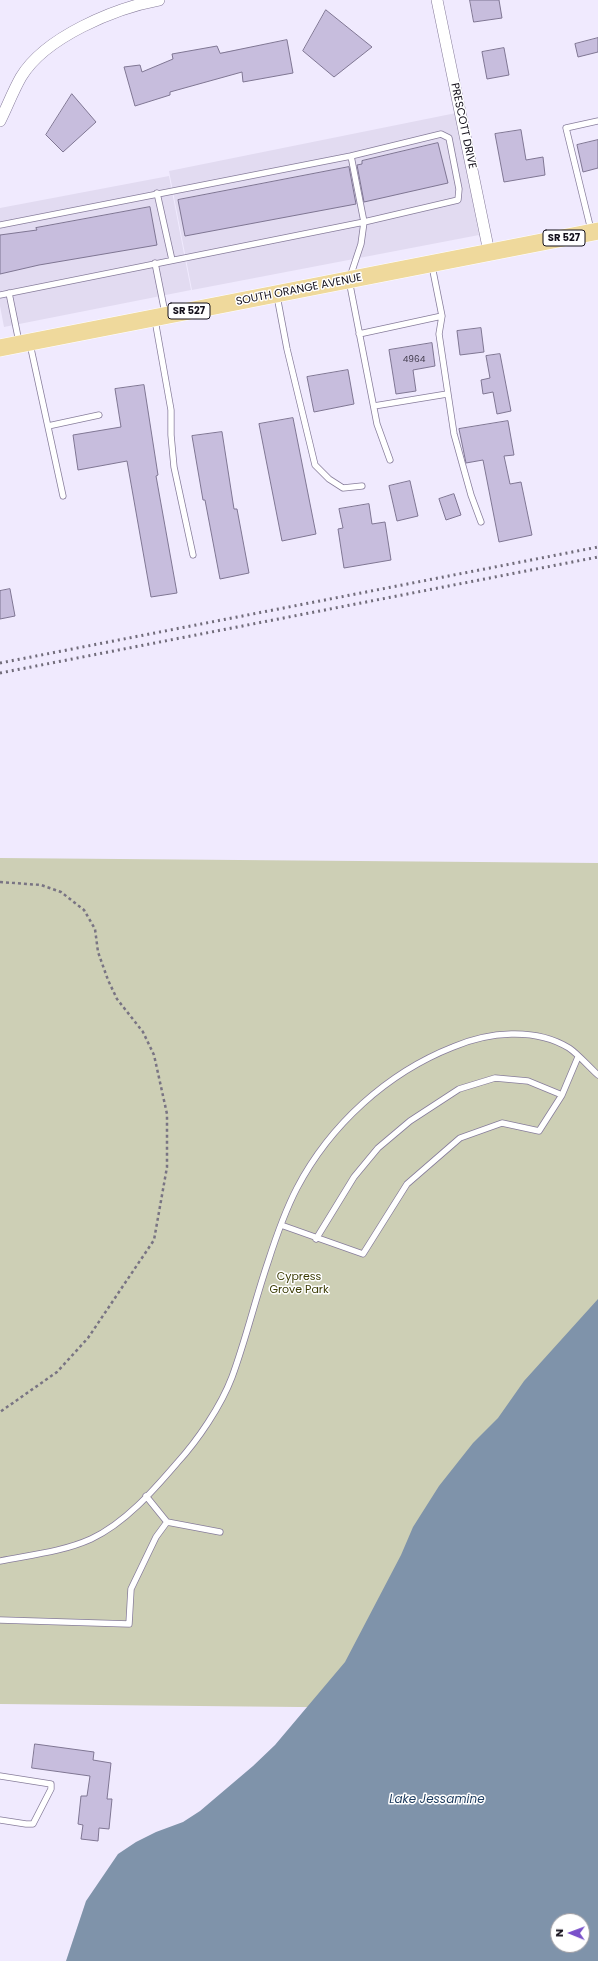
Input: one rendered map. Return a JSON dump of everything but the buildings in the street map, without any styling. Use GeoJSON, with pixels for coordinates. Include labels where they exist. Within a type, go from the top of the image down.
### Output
{"type":"FeatureCollection","features":[{"type":"Feature","properties":{"kind":"main road","name":"SOUTH ORANGE AVENUE"},"geometry":{"type":"LineString","coordinates":[[0,348],[595,232]]}},
{"type":"Feature","properties":{"kind":"street"},"geometry":{"type":"LineString","coordinates":[[0,121],[21,76],[45,49],[84,25],[145,3],[159,0]]}},
{"type":"Feature","properties":{"kind":"street","name":"PRESCOTT DRIVE"},"geometry":{"type":"LineString","coordinates":[[437,0],[489,252]]}},
{"type":"Feature","properties":{"kind":"lane"},"geometry":{"type":"LineString","coordinates":[[595,232],[566,128],[598,121]]}},
{"type":"Feature","properties":{"kind":"lane"},"geometry":{"type":"LineString","coordinates":[[0,224],[351,156],[441,134],[449,138],[459,189],[458,200],[364,222],[0,295]]}},
{"type":"Feature","properties":{"kind":"lane"},"geometry":{"type":"LineString","coordinates":[[351,156],[364,222],[361,244],[349,280],[358,334],[377,424],[390,460]]}},
{"type":"Feature","properties":{"kind":"lane"},"geometry":{"type":"LineString","coordinates":[[157,193],[172,260]]}},
{"type":"Feature","properties":{"kind":"lane"},"geometry":{"type":"LineString","coordinates":[[155,263],[171,410],[171,436],[174,467],[193,555]]}},
{"type":"Feature","properties":{"kind":"lane"},"geometry":{"type":"LineString","coordinates":[[431,264],[442,316],[438,334],[454,434],[471,496],[481,522]]}},
{"type":"Feature","properties":{"kind":"lane"},"geometry":{"type":"LineString","coordinates":[[9,293],[48,426],[63,496]]}},
{"type":"Feature","properties":{"kind":"lane"},"geometry":{"type":"LineString","coordinates":[[276,294],[287,349],[315,465],[329,479],[343,488],[362,486]]}},
{"type":"Feature","properties":{"kind":"lane"},"geometry":{"type":"LineString","coordinates":[[358,334],[442,316]]}},
{"type":"Feature","properties":{"kind":"lane"},"geometry":{"type":"LineString","coordinates":[[374,406],[448,394]]}},
{"type":"Feature","properties":{"kind":"lane"},"geometry":{"type":"LineString","coordinates":[[48,426],[99,415]]}},
{"type":"Feature","properties":{"kind":"lane"},"geometry":{"type":"LineString","coordinates":[[0,1561],[54,1551],[90,1539],[110,1528],[131,1512],[178,1462],[212,1415],[231,1379],[281,1225],[301,1181],[320,1153],[348,1118],[377,1090],[414,1065],[472,1039],[501,1034],[522,1035],[548,1039],[570,1048],[598,1075]]}},
{"type":"Feature","properties":{"kind":"lane"},"geometry":{"type":"LineString","coordinates":[[281,1225],[316,1239],[363,1254],[406,1184],[460,1138],[502,1123],[538,1131],[562,1095],[578,1057]]}},
{"type":"Feature","properties":{"kind":"lane"},"geometry":{"type":"LineString","coordinates":[[316,1239],[354,1177],[378,1148],[410,1121],[459,1089],[495,1078],[528,1081],[562,1095]]}},
{"type":"Feature","properties":{"kind":"lane"},"geometry":{"type":"LineString","coordinates":[[146,1496],[168,1522],[220,1532]]}},
{"type":"Feature","properties":{"kind":"lane"},"geometry":{"type":"LineString","coordinates":[[0,1620],[129,1624],[131,1589],[156,1537],[168,1522]]}},
{"type":"Feature","properties":{"kind":"lane"},"geometry":{"type":"LineString","coordinates":[[0,1776],[51,1784],[33,1824],[0,1820]]}},
{"type":"Feature","properties":{"kind":"path"},"geometry":{"type":"LineString","coordinates":[[0,882],[41,885],[61,892],[84,910],[95,928],[98,952],[108,980],[117,999],[143,1032],[154,1055],[167,1114],[167,1167],[154,1240],[88,1338],[57,1372],[0,1412]]}},
{"type":"Feature","properties":{"kind":"shaded area"},"geometry":{"type":"Polygon","coordinates":[[[456,113],[479,235],[192,290],[169,171],[456,113]]]}},
{"type":"Feature","properties":{"kind":"shaded area"},"geometry":{"type":"Polygon","coordinates":[[[169,176],[191,290],[4,327],[0,306],[0,208],[169,176]]]}},
{"type":"Feature","properties":{"kind":"green space","name":"Cypress Grove Park"},"geometry":{"type":"Polygon","coordinates":[[[0,858],[598,863],[598,1710],[0,1704],[0,858]]]}},
{"type":"Feature","properties":{"kind":"water","name":"Lake Jessamine"},"geometry":{"type":"Polygon","coordinates":[[[598,1299],[598,1961],[66,1961],[86,1901],[118,1854],[136,1842],[156,1832],[183,1822],[200,1811],[253,1766],[275,1745],[345,1662],[401,1555],[413,1527],[439,1486],[473,1443],[498,1418],[524,1381],[598,1299]]]}},
{"type":"Feature","properties":{"kind":"railway"},"geometry":{"type":"LineString","coordinates":[[0,663],[598,547]]}},
{"type":"Feature","properties":{"kind":"railway"},"geometry":{"type":"LineString","coordinates":[[0,673],[598,557]]}}]}
